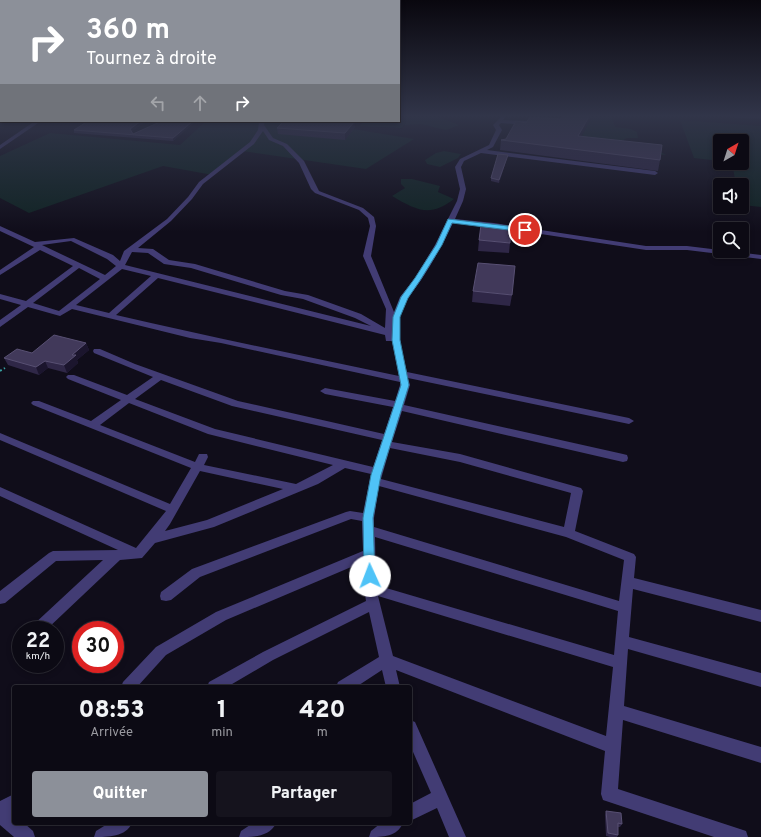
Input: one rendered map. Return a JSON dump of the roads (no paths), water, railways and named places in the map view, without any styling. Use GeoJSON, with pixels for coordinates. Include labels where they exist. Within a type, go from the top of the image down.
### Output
{"type":"FeatureCollection","features":[{"type":"Feature","properties":{"kind":"street"},"geometry":{"type":"LineString","coordinates":[[0,296],[60,314],[120,266],[127,253],[169,220],[190,198],[201,183],[238,154]]}},
{"type":"Feature","properties":{"kind":"street"},"geometry":{"type":"LineString","coordinates":[[294,154],[302,162],[314,189],[317,192],[361,209],[371,217],[373,226],[367,256],[390,309],[388,334],[389,344],[403,374]]}},
{"type":"Feature","properties":{"kind":"street"},"geometry":{"type":"LineString","coordinates":[[392,685],[370,588],[368,524],[376,477],[405,385],[396,340],[396,317],[404,297],[418,279],[439,245],[460,201],[464,189],[458,167],[462,160],[474,154]]}},
{"type":"Feature","properties":{"kind":"street"},"geometry":{"type":"LineString","coordinates":[[504,154],[654,173]]}},
{"type":"Feature","properties":{"kind":"street"},"geometry":{"type":"LineString","coordinates":[[450,220],[494,225],[646,248],[687,248],[761,258]]}},
{"type":"Feature","properties":{"kind":"street"},"geometry":{"type":"LineString","coordinates":[[1,230],[105,278]]}},
{"type":"Feature","properties":{"kind":"street"},"geometry":{"type":"LineString","coordinates":[[0,273],[36,246],[72,239],[110,257],[120,266],[388,334]]}},
{"type":"Feature","properties":{"kind":"street"},"geometry":{"type":"LineString","coordinates":[[131,250],[150,251],[167,262],[192,266],[284,293],[305,297],[375,324],[388,334]]}},
{"type":"Feature","properties":{"kind":"street"},"geometry":{"type":"LineString","coordinates":[[0,324],[79,265]]}},
{"type":"Feature","properties":{"kind":"street"},"geometry":{"type":"LineString","coordinates":[[110,316],[157,275]]}},
{"type":"Feature","properties":{"kind":"street"},"geometry":{"type":"LineString","coordinates":[[70,306],[190,335],[403,374],[629,421]]}},
{"type":"Feature","properties":{"kind":"street"},"geometry":{"type":"LineString","coordinates":[[97,351],[235,404],[460,458],[577,491],[568,533]]}},
{"type":"Feature","properties":{"kind":"street"},"geometry":{"type":"LineString","coordinates":[[71,376],[212,432],[344,464],[376,477],[568,533],[630,557],[609,794],[740,837]]}},
{"type":"Feature","properties":{"kind":"street"},"geometry":{"type":"LineString","coordinates":[[93,425],[160,376]]}},
{"type":"Feature","properties":{"kind":"street"},"geometry":{"type":"LineString","coordinates":[[325,391],[398,406],[623,458]]}},
{"type":"Feature","properties":{"kind":"street"},"geometry":{"type":"LineString","coordinates":[[36,403],[93,425],[200,462],[296,488]]}},
{"type":"Feature","properties":{"kind":"street"},"geometry":{"type":"LineString","coordinates":[[0,436],[172,509]]}},
{"type":"Feature","properties":{"kind":"street"},"geometry":{"type":"LineString","coordinates":[[138,555],[166,521],[200,462]]}},
{"type":"Feature","properties":{"kind":"street"},"geometry":{"type":"LineString","coordinates":[[151,539],[210,524],[314,481],[344,464]]}},
{"type":"Feature","properties":{"kind":"street"},"geometry":{"type":"LineString","coordinates":[[0,491],[138,555]]}},
{"type":"Feature","properties":{"kind":"street"},"geometry":{"type":"LineString","coordinates":[[166,596],[196,574],[350,515],[368,524],[625,608]]}},
{"type":"Feature","properties":{"kind":"street"},"geometry":{"type":"LineString","coordinates":[[130,685],[160,651],[221,616],[369,554]]}},
{"type":"Feature","properties":{"kind":"street"},"geometry":{"type":"LineString","coordinates":[[47,621],[118,555]]}},
{"type":"Feature","properties":{"kind":"street"},"geometry":{"type":"LineString","coordinates":[[0,599],[53,556],[138,555]]}},
{"type":"Feature","properties":{"kind":"street"},"geometry":{"type":"LineString","coordinates":[[627,582],[761,616]]}},
{"type":"Feature","properties":{"kind":"street"},"geometry":{"type":"LineString","coordinates":[[370,588],[620,663]]}},
{"type":"Feature","properties":{"kind":"street"},"geometry":{"type":"LineString","coordinates":[[217,685],[268,656],[374,603]]}},
{"type":"Feature","properties":{"kind":"street"},"geometry":{"type":"LineString","coordinates":[[622,641],[761,680]]}},
{"type":"Feature","properties":{"kind":"street"},"geometry":{"type":"LineString","coordinates":[[346,685],[386,660]]}},
{"type":"Feature","properties":{"kind":"street"},"geometry":{"type":"LineString","coordinates":[[386,660],[613,746]]}},
{"type":"Feature","properties":{"kind":"street"},"geometry":{"type":"LineString","coordinates":[[616,711],[761,756]]}},
{"type":"Feature","properties":{"kind":"street"},"geometry":{"type":"LineString","coordinates":[[412,732],[458,837]]}},
{"type":"Feature","properties":{"kind":"street"},"geometry":{"type":"LineString","coordinates":[[412,812],[440,797]]}},
{"type":"Feature","properties":{"kind":"street"},"geometry":{"type":"LineString","coordinates":[[0,810],[12,803]]}},
{"type":"Feature","properties":{"kind":"street"},"geometry":{"type":"LineString","coordinates":[[0,814],[12,824]]}},
{"type":"Feature","properties":{"kind":"street"},"geometry":{"type":"LineString","coordinates":[[13,825],[27,837]]}},
{"type":"Feature","properties":{"kind":"street"},"geometry":{"type":"LineString","coordinates":[[102,837],[121,825]]}},
{"type":"Feature","properties":{"kind":"street"},"geometry":{"type":"LineString","coordinates":[[247,837],[265,825]]}},
{"type":"Feature","properties":{"kind":"street"},"geometry":{"type":"LineString","coordinates":[[376,837],[392,825]]}}]}
